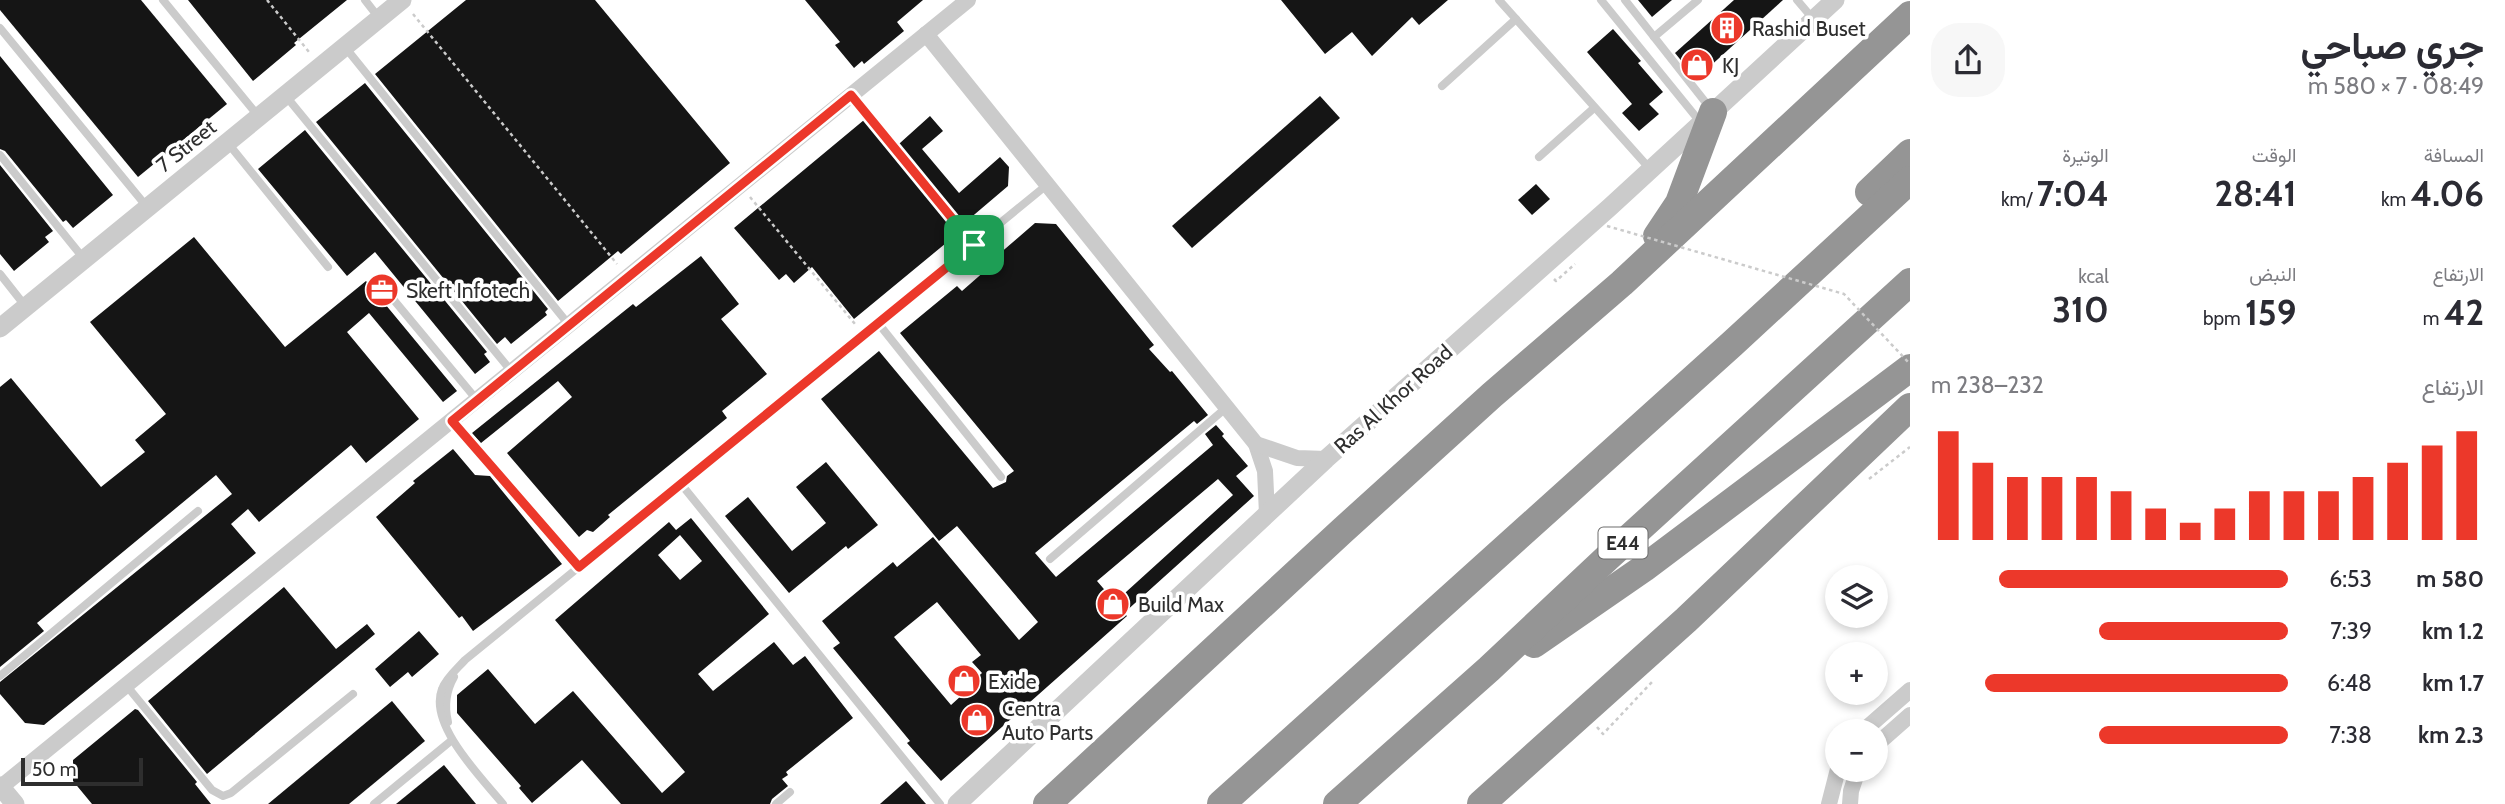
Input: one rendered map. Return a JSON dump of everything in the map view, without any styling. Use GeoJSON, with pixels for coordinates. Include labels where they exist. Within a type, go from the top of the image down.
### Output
{"type":"FeatureCollection","features":[{"type":"Feature","properties":{"kind":"highway"},"geometry":{"type":"LineString","coordinates":[[1047,804],[1342,531],[1622,284],[1910,15]]}},
{"type":"Feature","properties":{"kind":"highway"},"geometry":{"type":"LineString","coordinates":[[1622,284],[1679,203],[1707,117]]}},
{"type":"Feature","properties":{"kind":"highway"},"geometry":{"type":"LineString","coordinates":[[1732,344],[1803,257],[1910,153]]}},
{"type":"Feature","properties":{"kind":"highway"},"geometry":{"type":"LineString","coordinates":[[1221,804],[1910,180]]}},
{"type":"Feature","properties":{"kind":"highway","name":"E44"},"geometry":{"type":"LineString","coordinates":[[1337,804],[1489,669],[1606,558],[1910,282]]}},
{"type":"Feature","properties":{"kind":"highway"},"geometry":{"type":"LineString","coordinates":[[1489,669],[1535,643],[1617,587],[1910,366]]}},
{"type":"Feature","properties":{"kind":"highway"},"geometry":{"type":"LineString","coordinates":[[1481,804],[1686,620],[1910,407]]}},
{"type":"Feature","properties":{"kind":"street","name":"7 Street"},"geometry":{"type":"LineString","coordinates":[[0,328],[402,0]]}},
{"type":"Feature","properties":{"kind":"street"},"geometry":{"type":"LineString","coordinates":[[15,804],[0,787],[968,0]]}},
{"type":"Feature","properties":{"kind":"street","name":"Ras Al Khor Road"},"geometry":{"type":"LineString","coordinates":[[957,804],[1326,459],[1835,0]]}},
{"type":"Feature","properties":{"kind":"street"},"geometry":{"type":"LineString","coordinates":[[926,34],[1256,444],[1268,485],[1267,514]]}},
{"type":"Feature","properties":{"kind":"street"},"geometry":{"type":"LineString","coordinates":[[1256,444],[1297,458],[1326,459]]}},
{"type":"Feature","properties":{"kind":"street"},"geometry":{"type":"LineString","coordinates":[[1877,719],[1910,690]]}},
{"type":"Feature","properties":{"kind":"street"},"geometry":{"type":"LineString","coordinates":[[1888,734],[1910,715]]}},
{"type":"Feature","properties":{"kind":"street"},"geometry":{"type":"LineString","coordinates":[[1829,804],[1835,782]]}},
{"type":"Feature","properties":{"kind":"street"},"geometry":{"type":"LineString","coordinates":[[1850,804],[1854,782]]}},
{"type":"Feature","properties":{"kind":"lane"},"geometry":{"type":"LineString","coordinates":[[163,0],[259,117]]}},
{"type":"Feature","properties":{"kind":"lane"},"geometry":{"type":"LineString","coordinates":[[365,0],[379,18]]}},
{"type":"Feature","properties":{"kind":"lane"},"geometry":{"type":"LineString","coordinates":[[1499,0],[1650,169]]}},
{"type":"Feature","properties":{"kind":"lane"},"geometry":{"type":"LineString","coordinates":[[1601,0],[1707,117]]}},
{"type":"Feature","properties":{"kind":"lane"},"geometry":{"type":"LineString","coordinates":[[1625,0],[1654,37],[1707,117]]}},
{"type":"Feature","properties":{"kind":"lane"},"geometry":{"type":"LineString","coordinates":[[1654,37],[1698,0]]}},
{"type":"Feature","properties":{"kind":"lane"},"geometry":{"type":"LineString","coordinates":[[1797,0],[1814,20]]}},
{"type":"Feature","properties":{"kind":"lane"},"geometry":{"type":"LineString","coordinates":[[1442,86],[1516,19]]}},
{"type":"Feature","properties":{"kind":"lane"},"geometry":{"type":"LineString","coordinates":[[0,28],[147,207]]}},
{"type":"Feature","properties":{"kind":"lane"},"geometry":{"type":"LineString","coordinates":[[344,47],[569,326]]}},
{"type":"Feature","properties":{"kind":"lane"},"geometry":{"type":"LineString","coordinates":[[285,95],[512,372]]}},
{"type":"Feature","properties":{"kind":"lane"},"geometry":{"type":"LineString","coordinates":[[1539,158],[1594,108]]}},
{"type":"Feature","properties":{"kind":"lane"},"geometry":{"type":"LineString","coordinates":[[227,142],[328,267]]}},
{"type":"Feature","properties":{"kind":"lane"},"geometry":{"type":"LineString","coordinates":[[0,155],[84,259]]}},
{"type":"Feature","properties":{"kind":"lane"},"geometry":{"type":"LineString","coordinates":[[503,804],[452,740],[442,716],[439,696],[449,677],[465,660],[1048,184]]}},
{"type":"Feature","properties":{"kind":"lane"},"geometry":{"type":"LineString","coordinates":[[0,274],[26,307]]}},
{"type":"Feature","properties":{"kind":"lane"},"geometry":{"type":"LineString","coordinates":[[388,293],[477,400]]}},
{"type":"Feature","properties":{"kind":"lane"},"geometry":{"type":"LineString","coordinates":[[878,323],[1001,477]]}},
{"type":"Feature","properties":{"kind":"lane"},"geometry":{"type":"LineString","coordinates":[[1051,559],[1227,407]]}},
{"type":"Feature","properties":{"kind":"lane"},"geometry":{"type":"LineString","coordinates":[[452,421],[579,567]]}},
{"type":"Feature","properties":{"kind":"lane"},"geometry":{"type":"LineString","coordinates":[[681,484],[940,804]]}},
{"type":"Feature","properties":{"kind":"lane"},"geometry":{"type":"LineString","coordinates":[[0,676],[198,511]]}},
{"type":"Feature","properties":{"kind":"lane"},"geometry":{"type":"LineString","coordinates":[[126,685],[212,790],[223,796],[232,793],[353,694]]}},
{"type":"Feature","properties":{"kind":"lane"},"geometry":{"type":"LineString","coordinates":[[374,804],[452,740]]}},
{"type":"Feature","properties":{"kind":"lane"},"geometry":{"type":"LineString","coordinates":[[776,804],[790,792]]}},
{"type":"Feature","properties":{"kind":"path"},"geometry":{"type":"LineString","coordinates":[[267,0],[321,66]]}},
{"type":"Feature","properties":{"kind":"path"},"geometry":{"type":"LineString","coordinates":[[402,0],[628,277]]}},
{"type":"Feature","properties":{"kind":"path"},"geometry":{"type":"LineString","coordinates":[[851,95],[974,245]]}},
{"type":"Feature","properties":{"kind":"path"},"geometry":{"type":"LineString","coordinates":[[741,185],[864,335]]}},
{"type":"Feature","properties":{"kind":"path"},"geometry":{"type":"LineString","coordinates":[[1607,226],[1844,294],[1910,366]]}},
{"type":"Feature","properties":{"kind":"building"},"geometry":{"type":"Polygon","coordinates":[[[0,0],[141,0],[227,104],[138,177],[0,10],[0,0]]]}},
{"type":"Feature","properties":{"kind":"building"},"geometry":{"type":"Polygon","coordinates":[[[188,0],[347,0],[253,81],[188,0]]]}},
{"type":"Feature","properties":{"kind":"building"},"geometry":{"type":"Polygon","coordinates":[[[466,0],[595,0],[730,163],[621,254],[618,251],[558,301],[375,74],[466,0]]]}},
{"type":"Feature","properties":{"kind":"building"},"geometry":{"type":"Polygon","coordinates":[[[805,0],[923,0],[897,22],[904,31],[864,64],[862,61],[854,68],[835,45],[840,42],[805,0]]]}},
{"type":"Feature","properties":{"kind":"building"},"geometry":{"type":"Polygon","coordinates":[[[1281,0],[1448,0],[1419,25],[1412,17],[1372,56],[1352,32],[1325,54],[1281,0]]]}},
{"type":"Feature","properties":{"kind":"building"},"geometry":{"type":"Polygon","coordinates":[[[1638,0],[1672,0],[1652,17],[1638,0]]]}},
{"type":"Feature","properties":{"kind":"building","name":"Rashid Buset"},"geometry":{"type":"Polygon","coordinates":[[[1734,0],[1783,0],[1696,79],[1675,53],[1734,0]]]}},
{"type":"Feature","properties":{"kind":"building"},"geometry":{"type":"Polygon","coordinates":[[[1613,29],[1663,92],[1649,104],[1659,114],[1639,131],[1622,113],[1632,104],[1587,52],[1613,29]]]}},
{"type":"Feature","properties":{"kind":"building"},"geometry":{"type":"Polygon","coordinates":[[[0,56],[113,195],[73,228],[66,220],[63,222],[5,151],[0,149],[0,56]]]}},
{"type":"Feature","properties":{"kind":"building"},"geometry":{"type":"Polygon","coordinates":[[[365,83],[548,309],[545,312],[547,315],[511,344],[505,337],[497,344],[316,122],[365,83]]]}},
{"type":"Feature","properties":{"kind":"building"},"geometry":{"type":"Polygon","coordinates":[[[1320,96],[1340,118],[1192,248],[1172,226],[1320,96]]]}},
{"type":"Feature","properties":{"kind":"building"},"geometry":{"type":"Polygon","coordinates":[[[930,116],[943,131],[922,149],[959,193],[1000,157],[1009,167],[1008,186],[955,231],[957,234],[854,319],[812,267],[794,283],[786,274],[779,280],[734,228],[864,120],[890,152],[930,116]]]}},
{"type":"Feature","properties":{"kind":"building"},"geometry":{"type":"Polygon","coordinates":[[[305,130],[487,352],[484,354],[490,362],[475,374],[375,252],[347,276],[258,169],[305,130]]]}},
{"type":"Feature","properties":{"kind":"building"},"geometry":{"type":"Polygon","coordinates":[[[0,165],[53,231],[45,237],[49,242],[14,271],[0,254],[0,165]]]}},
{"type":"Feature","properties":{"kind":"building"},"geometry":{"type":"Polygon","coordinates":[[[1536,184],[1550,199],[1532,215],[1518,200],[1536,184]]]}},
{"type":"Feature","properties":{"kind":"building"},"geometry":{"type":"Polygon","coordinates":[[[1035,223],[1056,224],[1154,345],[1149,349],[1170,372],[1172,371],[1208,415],[1197,424],[1194,421],[1035,553],[1056,577],[1213,445],[1205,434],[1216,425],[1248,466],[1236,476],[1254,496],[1124,613],[1127,616],[941,781],[907,743],[910,741],[833,648],[840,643],[822,621],[893,562],[897,567],[933,537],[1019,640],[1038,622],[957,526],[939,541],[821,399],[879,351],[993,488],[1006,482],[1007,476],[1014,471],[900,333],[957,286],[962,291],[986,270],[984,267],[1035,223]],[[1218,479],[1097,581],[1115,602],[1233,495],[1218,479]],[[937,602],[894,637],[951,705],[982,673],[972,662],[981,655],[937,602]]]}},
{"type":"Feature","properties":{"kind":"building"},"geometry":{"type":"Polygon","coordinates":[[[194,237],[285,347],[366,281],[457,391],[443,402],[369,313],[347,332],[419,419],[366,463],[351,445],[259,522],[248,509],[231,524],[256,553],[44,725],[25,723],[0,694],[0,682],[232,494],[216,475],[37,623],[44,631],[0,667],[0,387],[11,378],[101,487],[145,452],[135,440],[166,414],[90,322],[194,237]]]}},
{"type":"Feature","properties":{"kind":"building"},"geometry":{"type":"Polygon","coordinates":[[[701,256],[739,304],[721,319],[767,374],[722,411],[727,418],[608,515],[610,517],[593,532],[587,530],[579,537],[507,453],[572,397],[558,381],[481,443],[472,433],[633,304],[636,307],[701,256]]]}},
{"type":"Feature","properties":{"kind":"building"},"geometry":{"type":"Polygon","coordinates":[[[453,449],[475,475],[490,476],[562,564],[473,631],[462,616],[459,618],[376,517],[415,483],[413,481],[453,449]]]}},
{"type":"Feature","properties":{"kind":"building"},"geometry":{"type":"Polygon","coordinates":[[[826,462],[878,525],[848,549],[846,546],[789,593],[725,516],[748,497],[792,551],[826,523],[796,487],[826,462]]]}},
{"type":"Feature","properties":{"kind":"building"},"geometry":{"type":"Polygon","coordinates":[[[691,518],[769,614],[698,674],[713,691],[774,642],[793,665],[805,656],[853,718],[786,772],[788,775],[782,779],[788,786],[772,799],[770,804],[621,804],[582,760],[532,803],[519,788],[521,786],[457,713],[457,695],[488,669],[535,724],[573,691],[662,793],[685,772],[555,620],[669,522],[676,530],[691,518]],[[680,535],[658,555],[680,580],[702,561],[680,535]]]}},
{"type":"Feature","properties":{"kind":"building"},"geometry":{"type":"Polygon","coordinates":[[[284,587],[336,649],[367,624],[375,634],[207,774],[148,701],[284,587]]]}},
{"type":"Feature","properties":{"kind":"building"},"geometry":{"type":"Polygon","coordinates":[[[419,631],[439,654],[412,677],[408,672],[390,687],[375,669],[419,631]]]}},
{"type":"Feature","properties":{"kind":"building"},"geometry":{"type":"Polygon","coordinates":[[[392,701],[425,741],[349,804],[268,804],[392,701]]]}},
{"type":"Feature","properties":{"kind":"building"},"geometry":{"type":"Polygon","coordinates":[[[135,709],[197,782],[195,784],[211,804],[92,804],[73,781],[73,760],[135,709]]]}},
{"type":"Feature","properties":{"kind":"building"},"geometry":{"type":"Polygon","coordinates":[[[444,765],[476,804],[396,804],[444,765]]]}},
{"type":"Feature","properties":{"kind":"building"},"geometry":{"type":"Polygon","coordinates":[[[906,781],[926,804],[880,804],[906,781]]]}},
{"type":"Feature","properties":{"kind":"place","name":"Rashid Buset"},"geometry":{"type":"Point","coordinates":[1727,28]}},
{"type":"Feature","properties":{"kind":"place","name":"KJ"},"geometry":{"type":"Point","coordinates":[1697,65]}},
{"type":"Feature","properties":{"kind":"place","name":"Skeft Infotech"},"geometry":{"type":"Point","coordinates":[382,290]}},
{"type":"Feature","properties":{"kind":"place","name":"Build Max"},"geometry":{"type":"Point","coordinates":[1113,604]}},
{"type":"Feature","properties":{"kind":"place","name":"Exide"},"geometry":{"type":"Point","coordinates":[964,681]}},
{"type":"Feature","properties":{"kind":"place","name":"Centra Auto Parts"},"geometry":{"type":"Point","coordinates":[977,720]}},
{"type":"Feature","properties":{"kind":"route"},"geometry":{"type":"LineString","coordinates":[[851,95],[974,245],[579,567],[452,421],[851,95]]}}]}
